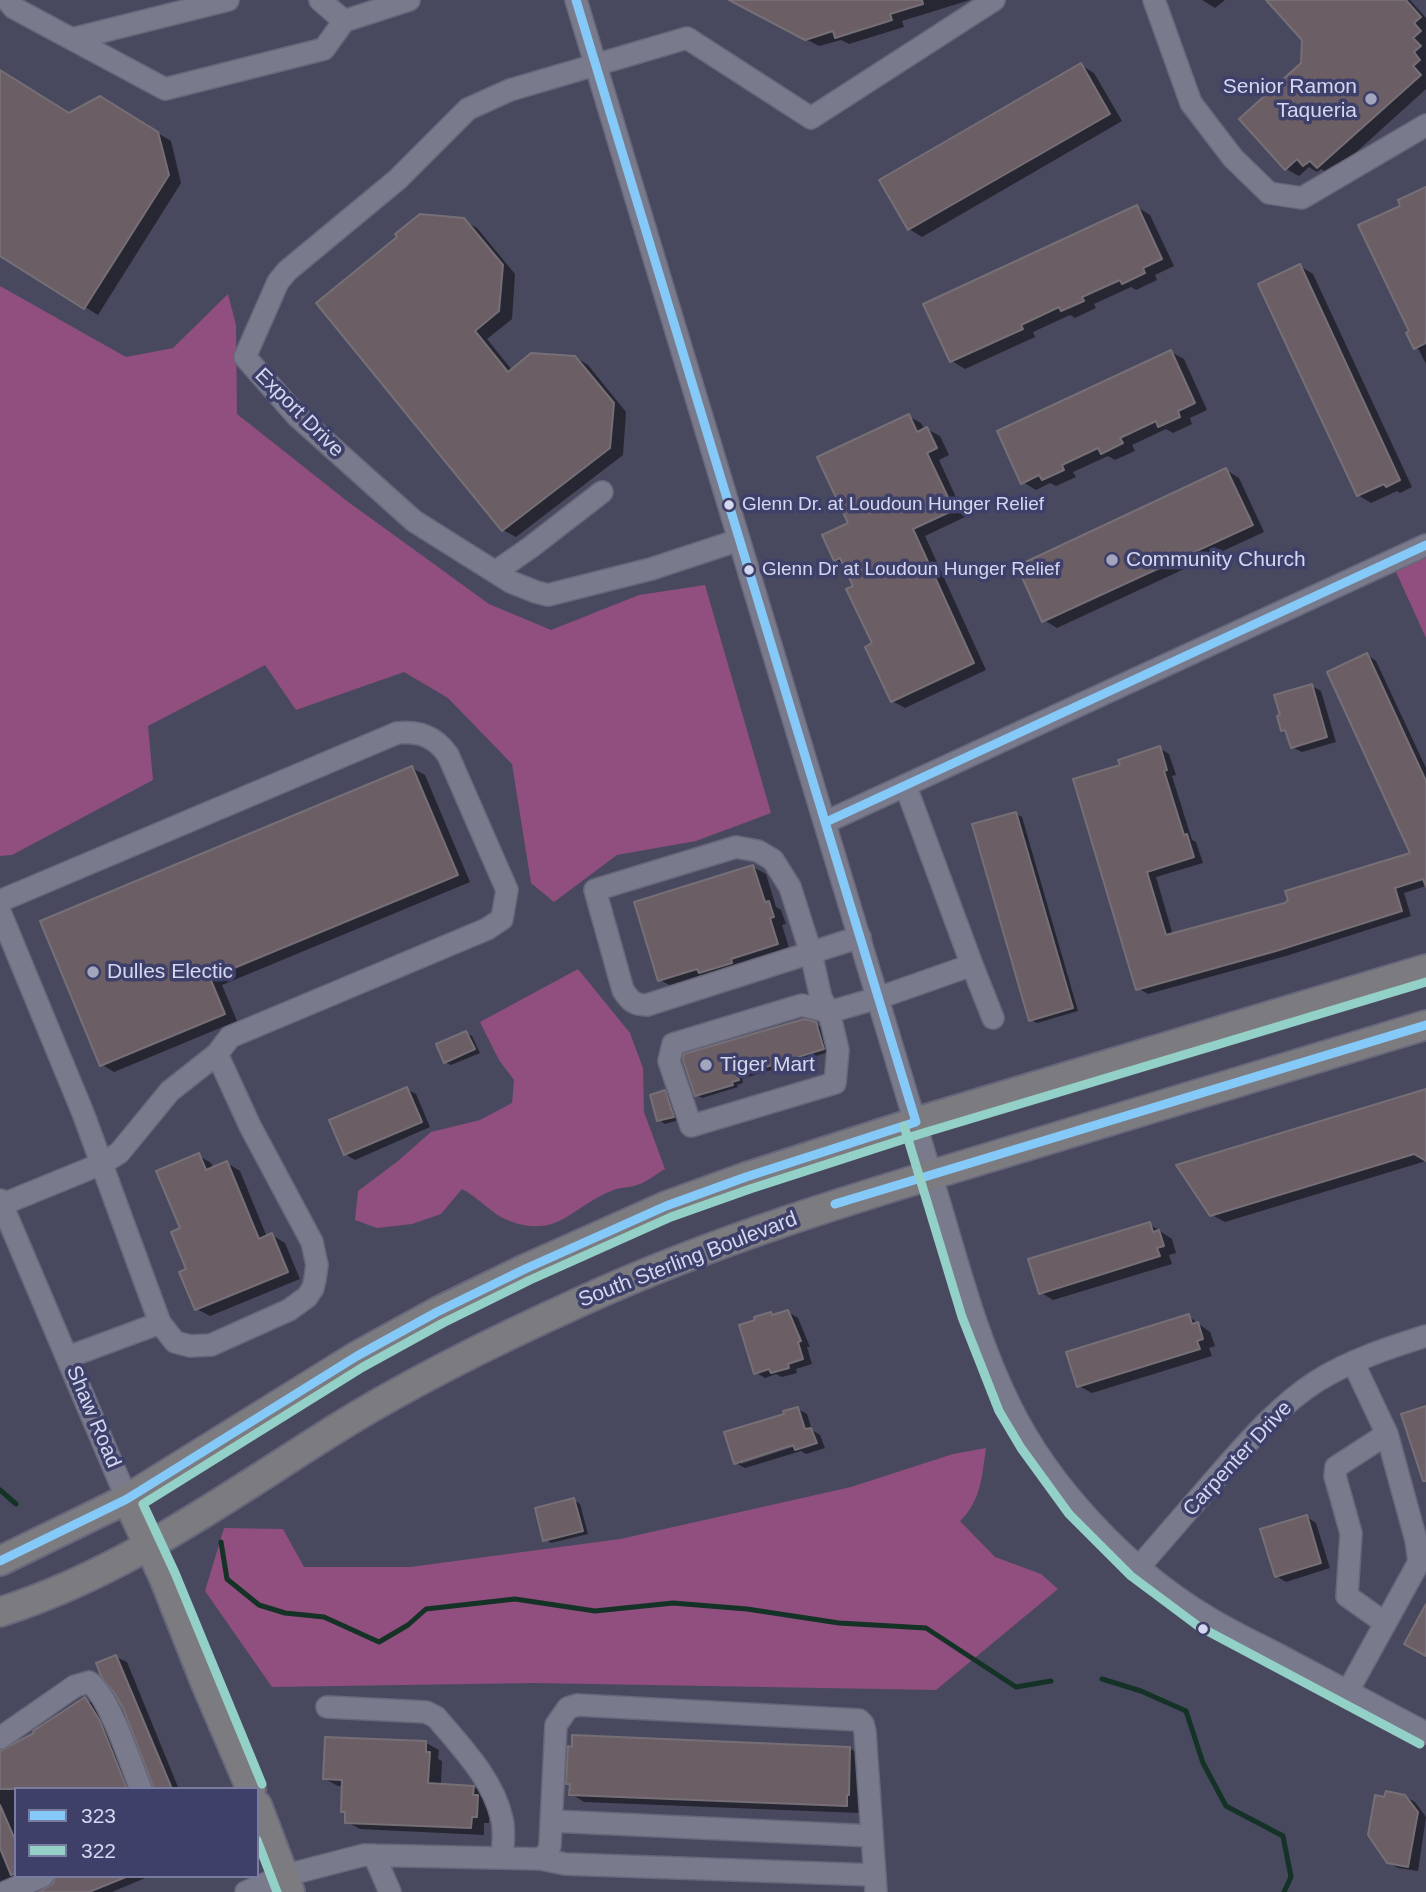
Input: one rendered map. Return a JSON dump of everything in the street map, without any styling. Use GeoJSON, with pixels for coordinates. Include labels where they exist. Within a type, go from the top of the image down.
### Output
{"type":"FeatureCollection","features":[{"type":"Feature","properties":{"kind":"main road"},"geometry":{"type":"LineString","coordinates":[[0,1561],[127,1499],[357,1356],[436,1312],[666,1206],[916,1122],[1426,969]]}},
{"type":"Feature","properties":{"kind":"main road","name":"South Sterling Boulevard"},"geometry":{"type":"LineString","coordinates":[[0,1612],[79,1583],[149,1545],[338,1427],[458,1362],[585,1299],[762,1229],[1426,1025]]}},
{"type":"Feature","properties":{"kind":"main road","name":"Shaw Road"},"geometry":{"type":"LineString","coordinates":[[127,1499],[164,1578],[250,1787]]}},
{"type":"Feature","properties":{"kind":"main road"},"geometry":{"type":"LineString","coordinates":[[259,1810],[287,1884]]}},
{"type":"Feature","properties":{"kind":"street"},"geometry":{"type":"LineString","coordinates":[[8,0],[13,8],[165,89],[324,48],[344,21],[409,0]]}},
{"type":"Feature","properties":{"kind":"street"},"geometry":{"type":"LineString","coordinates":[[72,39],[228,0]]}},
{"type":"Feature","properties":{"kind":"street"},"geometry":{"type":"LineString","coordinates":[[320,0],[344,21]]}},
{"type":"Feature","properties":{"kind":"street"},"geometry":{"type":"LineString","coordinates":[[576,0],[931,1175],[984,1341],[1010,1406],[1031,1441],[1078,1506],[1139,1567],[1205,1616],[1426,1733]]}},
{"type":"Feature","properties":{"kind":"street"},"geometry":{"type":"LineString","coordinates":[[596,64],[687,38],[811,118],[994,0]]}},
{"type":"Feature","properties":{"kind":"street"},"geometry":{"type":"LineString","coordinates":[[1154,0],[1191,103],[1233,158],[1269,193],[1302,198],[1426,125]]}},
{"type":"Feature","properties":{"kind":"street","name":"Export Drive"},"geometry":{"type":"LineString","coordinates":[[596,64],[510,90],[468,109],[398,179],[287,271],[278,282],[245,357],[297,416],[414,521],[511,582],[548,595],[651,569],[739,540]]}},
{"type":"Feature","properties":{"kind":"street"},"geometry":{"type":"LineString","coordinates":[[495,572],[602,492]]}},
{"type":"Feature","properties":{"kind":"street"},"geometry":{"type":"LineString","coordinates":[[826,822],[1426,545]]}},
{"type":"Feature","properties":{"kind":"street"},"geometry":{"type":"LineString","coordinates":[[0,901],[397,733],[411,731],[432,738],[448,755],[507,890],[502,919],[487,929],[230,1037],[217,1054],[170,1091],[119,1153],[101,1164],[1,1203]]}},
{"type":"Feature","properties":{"kind":"street"},"geometry":{"type":"LineString","coordinates":[[906,787],[993,1018]]}},
{"type":"Feature","properties":{"kind":"street"},"geometry":{"type":"LineString","coordinates":[[860,937],[811,953],[647,1005],[636,1005],[623,990],[594,890],[736,847],[758,851],[773,860],[785,879],[811,953],[821,998],[829,1012],[838,1050],[835,1083],[691,1126],[669,1061],[673,1044],[802,1005],[829,1012],[972,965]]}},
{"type":"Feature","properties":{"kind":"street"},"geometry":{"type":"LineString","coordinates":[[0,912],[83,1113],[160,1323],[175,1342],[190,1346],[212,1345],[289,1310],[307,1297],[313,1288],[317,1265],[312,1242],[250,1126],[217,1054]]}},
{"type":"Feature","properties":{"kind":"street","name":"Shaw Road"},"geometry":{"type":"LineString","coordinates":[[1,1203],[127,1499]]}},
{"type":"Feature","properties":{"kind":"street"},"geometry":{"type":"LineString","coordinates":[[68,1357],[160,1323]]}},
{"type":"Feature","properties":{"kind":"street","name":"Carpenter Drive"},"geometry":{"type":"LineString","coordinates":[[1139,1567],[1277,1411],[1317,1382],[1353,1362],[1386,1348],[1426,1336]]}},
{"type":"Feature","properties":{"kind":"street"},"geometry":{"type":"LineString","coordinates":[[1348,1691],[1419,1562],[1416,1540],[1387,1434],[1353,1362]]}},
{"type":"Feature","properties":{"kind":"street"},"geometry":{"type":"LineString","coordinates":[[1385,1623],[1347,1596],[1351,1532],[1335,1476],[1336,1467],[1387,1434]]}},
{"type":"Feature","properties":{"kind":"street"},"geometry":{"type":"LineString","coordinates":[[0,1738],[75,1686],[89,1682],[96,1686],[105,1702],[140,1787]]}},
{"type":"Feature","properties":{"kind":"street"},"geometry":{"type":"LineString","coordinates":[[246,1892],[287,1884],[354,1856],[374,1855],[541,1859],[565,1864],[875,1884],[863,1724],[859,1720],[577,1705],[568,1708],[556,1725],[550,1844],[548,1853],[541,1859]]}},
{"type":"Feature","properties":{"kind":"street"},"geometry":{"type":"LineString","coordinates":[[327,1707],[426,1712],[436,1717],[478,1766],[502,1818],[502,1858]]}},
{"type":"Feature","properties":{"kind":"street"},"geometry":{"type":"LineString","coordinates":[[552,1821],[872,1836]]}},
{"type":"Feature","properties":{"kind":"street"},"geometry":{"type":"LineString","coordinates":[[374,1855],[390,1892]]}},
{"type":"Feature","properties":{"kind":"street"},"geometry":{"type":"LineString","coordinates":[[6,1892],[39,1878]]}},
{"type":"Feature","properties":{"kind":"shaded area"},"geometry":{"type":"Polygon","coordinates":[[[0,286],[126,357],[173,348],[228,294],[236,325],[237,414],[347,501],[489,604],[551,630],[639,595],[705,585],[771,813],[696,841],[617,855],[554,902],[531,883],[512,764],[448,698],[404,672],[296,710],[265,665],[148,726],[153,780],[12,855],[0,856],[0,286]]]}},
{"type":"Feature","properties":{"kind":"shaded area"},"geometry":{"type":"Polygon","coordinates":[[[1426,545],[1426,638],[1391,561],[1426,545]]]}},
{"type":"Feature","properties":{"kind":"shaded area"},"geometry":{"type":"Polygon","coordinates":[[[578,969],[630,1033],[643,1068],[644,1112],[665,1169],[641,1184],[614,1190],[562,1219],[539,1226],[524,1225],[502,1218],[462,1189],[441,1214],[412,1224],[377,1228],[355,1220],[358,1191],[431,1132],[480,1120],[512,1103],[514,1080],[499,1060],[480,1022],[578,969]]]}},
{"type":"Feature","properties":{"kind":"shaded area"},"geometry":{"type":"Polygon","coordinates":[[[986,1448],[982,1478],[976,1496],[960,1521],[995,1557],[1041,1574],[1058,1589],[936,1690],[535,1683],[272,1687],[205,1591],[224,1528],[283,1529],[304,1567],[410,1567],[620,1539],[851,1487],[953,1454],[986,1448]]]}},
{"type":"Feature","properties":{"kind":"building"},"geometry":{"type":"Polygon","coordinates":[[[729,0],[922,0],[923,4],[890,14],[892,20],[835,38],[833,31],[805,40],[729,0]]]}},
{"type":"Feature","properties":{"kind":"building"},"geometry":{"type":"Polygon","coordinates":[[[1266,0],[1406,0],[1421,17],[1414,23],[1421,31],[1413,38],[1421,46],[1414,52],[1420,60],[1413,66],[1421,75],[1317,168],[1310,161],[1303,166],[1297,159],[1285,170],[1239,119],[1301,63],[1302,40],[1266,0]]]}},
{"type":"Feature","properties":{"kind":"building"},"geometry":{"type":"Polygon","coordinates":[[[1081,63],[1110,114],[908,230],[879,180],[1081,63]]]}},
{"type":"Feature","properties":{"kind":"building"},"geometry":{"type":"Polygon","coordinates":[[[0,70],[69,113],[100,96],[158,132],[169,175],[84,309],[0,256],[0,70]]]}},
{"type":"Feature","properties":{"kind":"building"},"geometry":{"type":"Polygon","coordinates":[[[1426,187],[1426,343],[1414,349],[1406,333],[1409,331],[1358,225],[1400,206],[1398,200],[1426,187]]]}},
{"type":"Feature","properties":{"kind":"building"},"geometry":{"type":"Polygon","coordinates":[[[1137,205],[1162,259],[1143,268],[1145,273],[1122,284],[1120,280],[1082,297],[1084,301],[1061,311],[1059,307],[1021,325],[1023,329],[950,362],[923,304],[1137,205]]]}},
{"type":"Feature","properties":{"kind":"building"},"geometry":{"type":"Polygon","coordinates":[[[420,214],[464,218],[503,265],[499,311],[475,331],[508,372],[531,353],[575,356],[614,403],[610,448],[502,531],[316,303],[397,237],[395,234],[420,214]]]}},
{"type":"Feature","properties":{"kind":"building"},"geometry":{"type":"Polygon","coordinates":[[[1300,264],[1400,480],[1386,487],[1384,484],[1357,496],[1258,284],[1300,264]]]}},
{"type":"Feature","properties":{"kind":"building"},"geometry":{"type":"Polygon","coordinates":[[[1171,350],[1195,403],[1178,411],[1180,417],[1158,427],[1156,421],[1120,438],[1123,443],[1101,454],[1098,448],[1062,465],[1064,470],[1042,480],[1039,475],[1021,484],[997,431],[1171,350]]]}},
{"type":"Feature","properties":{"kind":"building"},"geometry":{"type":"Polygon","coordinates":[[[909,414],[917,432],[927,427],[937,448],[927,453],[954,510],[913,529],[974,663],[891,702],[865,647],[872,643],[846,589],[853,586],[840,558],[834,561],[822,535],[848,523],[817,457],[909,414]]]}},
{"type":"Feature","properties":{"kind":"building"},"geometry":{"type":"Polygon","coordinates":[[[1226,468],[1253,525],[1042,622],[1017,566],[1226,468]]]}},
{"type":"Feature","properties":{"kind":"building"},"geometry":{"type":"Polygon","coordinates":[[[1367,653],[1426,781],[1426,887],[1423,879],[1395,888],[1402,911],[1276,951],[1136,990],[1073,779],[1120,765],[1118,760],[1160,746],[1167,770],[1164,771],[1184,835],[1187,834],[1194,857],[1147,872],[1166,935],[1285,903],[1288,900],[1285,891],[1410,853],[1327,672],[1367,653]]]}},
{"type":"Feature","properties":{"kind":"building"},"geometry":{"type":"Polygon","coordinates":[[[1312,684],[1327,737],[1291,748],[1285,730],[1281,731],[1274,695],[1312,684]]]}},
{"type":"Feature","properties":{"kind":"building"},"geometry":{"type":"Polygon","coordinates":[[[412,766],[458,875],[210,978],[225,1014],[100,1066],[40,921],[412,766]]]}},
{"type":"Feature","properties":{"kind":"building"},"geometry":{"type":"Polygon","coordinates":[[[1016,812],[1073,1008],[1029,1021],[972,824],[1016,812]]]}},
{"type":"Feature","properties":{"kind":"building"},"geometry":{"type":"Polygon","coordinates":[[[753,865],[765,902],[769,901],[774,917],[770,918],[778,944],[731,959],[732,963],[699,973],[697,969],[658,981],[634,902],[753,865]]]}},
{"type":"Feature","properties":{"kind":"building"},"geometry":{"type":"Polygon","coordinates":[[[804,1019],[816,1022],[824,1049],[737,1076],[739,1080],[732,1082],[733,1085],[695,1096],[683,1060],[684,1054],[804,1019]]]}},
{"type":"Feature","properties":{"kind":"building"},"geometry":{"type":"Polygon","coordinates":[[[466,1031],[475,1049],[444,1063],[436,1044],[466,1031]]]}},
{"type":"Feature","properties":{"kind":"building"},"geometry":{"type":"Polygon","coordinates":[[[407,1087],[422,1122],[344,1155],[329,1120],[407,1087]]]}},
{"type":"Feature","properties":{"kind":"building"},"geometry":{"type":"Polygon","coordinates":[[[1426,1089],[1426,1161],[1414,1154],[1210,1216],[1176,1165],[1426,1089]]]}},
{"type":"Feature","properties":{"kind":"building"},"geometry":{"type":"Polygon","coordinates":[[[665,1090],[674,1117],[657,1121],[650,1095],[665,1090]]]}},
{"type":"Feature","properties":{"kind":"building"},"geometry":{"type":"Polygon","coordinates":[[[199,1153],[206,1170],[227,1161],[259,1239],[272,1233],[288,1272],[195,1310],[179,1272],[186,1269],[171,1232],[180,1228],[156,1171],[199,1153]]]}},
{"type":"Feature","properties":{"kind":"building"},"geometry":{"type":"Polygon","coordinates":[[[1150,1222],[1153,1232],[1159,1230],[1164,1246],[1157,1248],[1160,1256],[1039,1294],[1028,1259],[1150,1222]]]}},
{"type":"Feature","properties":{"kind":"building"},"geometry":{"type":"Polygon","coordinates":[[[788,1310],[801,1341],[798,1342],[803,1359],[788,1364],[789,1368],[771,1373],[769,1369],[754,1374],[739,1325],[755,1320],[754,1317],[788,1310]]]}},
{"type":"Feature","properties":{"kind":"building"},"geometry":{"type":"Polygon","coordinates":[[[1189,1314],[1192,1324],[1198,1322],[1203,1339],[1197,1341],[1200,1349],[1077,1387],[1066,1352],[1189,1314]]]}},
{"type":"Feature","properties":{"kind":"building"},"geometry":{"type":"Polygon","coordinates":[[[1426,1406],[1426,1481],[1423,1481],[1401,1414],[1426,1406]]]}},
{"type":"Feature","properties":{"kind":"building"},"geometry":{"type":"Polygon","coordinates":[[[798,1407],[805,1429],[811,1428],[817,1443],[795,1450],[793,1445],[734,1464],[724,1432],[784,1414],[783,1411],[798,1407]]]}},
{"type":"Feature","properties":{"kind":"building"},"geometry":{"type":"Polygon","coordinates":[[[574,1498],[583,1531],[543,1541],[535,1508],[574,1498]]]}},
{"type":"Feature","properties":{"kind":"building"},"geometry":{"type":"Polygon","coordinates":[[[1307,1515],[1321,1563],[1275,1577],[1260,1529],[1307,1515]]]}},
{"type":"Feature","properties":{"kind":"building"},"geometry":{"type":"Polygon","coordinates":[[[1426,1604],[1426,1656],[1404,1644],[1426,1604]]]}},
{"type":"Feature","properties":{"kind":"building"},"geometry":{"type":"Polygon","coordinates":[[[116,1655],[171,1787],[153,1787],[124,1710],[101,1676],[96,1663],[116,1655]]]}},
{"type":"Feature","properties":{"kind":"building"},"geometry":{"type":"Polygon","coordinates":[[[85,1697],[100,1721],[126,1787],[0,1789],[0,1751],[34,1733],[33,1731],[85,1697]]]}},
{"type":"Feature","properties":{"kind":"building"},"geometry":{"type":"Polygon","coordinates":[[[572,1735],[850,1747],[847,1806],[569,1795],[570,1784],[566,1784],[568,1746],[572,1747],[572,1735]]]}},
{"type":"Feature","properties":{"kind":"building"},"geometry":{"type":"Polygon","coordinates":[[[325,1737],[426,1741],[426,1752],[430,1752],[428,1783],[474,1786],[473,1795],[478,1795],[477,1817],[472,1817],[471,1828],[345,1823],[345,1812],[341,1812],[342,1780],[323,1779],[325,1737]]]}},
{"type":"Feature","properties":{"kind":"building"},"geometry":{"type":"Polygon","coordinates":[[[1386,1791],[1405,1795],[1418,1812],[1408,1867],[1387,1863],[1368,1835],[1375,1795],[1384,1797],[1386,1791]]]}},
{"type":"Feature","properties":{"kind":"building"},"geometry":{"type":"Polygon","coordinates":[[[0,1805],[14,1837],[14,1874],[11,1875],[0,1848],[0,1805]]]}},
{"type":"Feature","properties":{"kind":"building"},"geometry":{"type":"Polygon","coordinates":[[[55,1878],[124,1878],[89,1892],[39,1892],[53,1884],[55,1878]]]}},
{"type":"Feature","properties":{"kind":"waterway"},"geometry":{"type":"LineString","coordinates":[[0,1490],[16,1504]]}},
{"type":"Feature","properties":{"kind":"waterway"},"geometry":{"type":"LineString","coordinates":[[221,1542],[227,1579],[259,1605],[285,1613],[324,1617],[379,1642],[408,1625],[426,1609],[515,1599],[595,1611],[673,1603],[747,1609],[839,1623],[926,1628],[1016,1687],[1051,1681]]}},
{"type":"Feature","properties":{"kind":"waterway"},"geometry":{"type":"LineString","coordinates":[[1102,1679],[1141,1691],[1186,1711],[1203,1763],[1226,1806],[1283,1836],[1291,1877],[1284,1892]]}},
{"type":"Feature","properties":{"kind":"transit line","name":"323"},"geometry":{"type":"LineString","coordinates":[[0,1561],[127,1499],[357,1356],[437,1312],[525,1269],[666,1206],[916,1122],[576,0]]}},
{"type":"Feature","properties":{"kind":"transit line","name":"323"},"geometry":{"type":"LineString","coordinates":[[826,822],[1426,545]]}},
{"type":"Feature","properties":{"kind":"transit line","name":"322"},"geometry":{"type":"LineString","coordinates":[[262,1784],[175,1573],[143,1504],[363,1367],[443,1323],[530,1280],[671,1217],[920,1134],[1426,982]]}},
{"type":"Feature","properties":{"kind":"transit line","name":"323"},"geometry":{"type":"LineString","coordinates":[[835,1204],[1426,1025]]}},
{"type":"Feature","properties":{"kind":"transit line","name":"322"},"geometry":{"type":"LineString","coordinates":[[904,1126],[962,1317],[999,1411],[1021,1448],[1069,1514],[1131,1576],[1198,1626],[1420,1744]]}},
{"type":"Feature","properties":{"kind":"transit line","name":"322"},"geometry":{"type":"LineString","coordinates":[[259,1845],[277,1892]]}},
{"type":"Feature","properties":{"kind":"place","name":"Senior Ramon Taqueria"},"geometry":{"type":"Point","coordinates":[1371,99]}},
{"type":"Feature","properties":{"kind":"place","name":"Glenn Dr. at Loudoun Hunger Relief"},"geometry":{"type":"Point","coordinates":[729,505]}},
{"type":"Feature","properties":{"kind":"place","name":"Community Church"},"geometry":{"type":"Point","coordinates":[1112,560]}},
{"type":"Feature","properties":{"kind":"place","name":"Glenn Dr at Loudoun Hunger Relief"},"geometry":{"type":"Point","coordinates":[749,570]}},
{"type":"Feature","properties":{"kind":"place","name":"Dulles Electic"},"geometry":{"type":"Point","coordinates":[93,972]}},
{"type":"Feature","properties":{"kind":"place","name":"Tiger Mart"},"geometry":{"type":"Point","coordinates":[706,1065]}}]}
